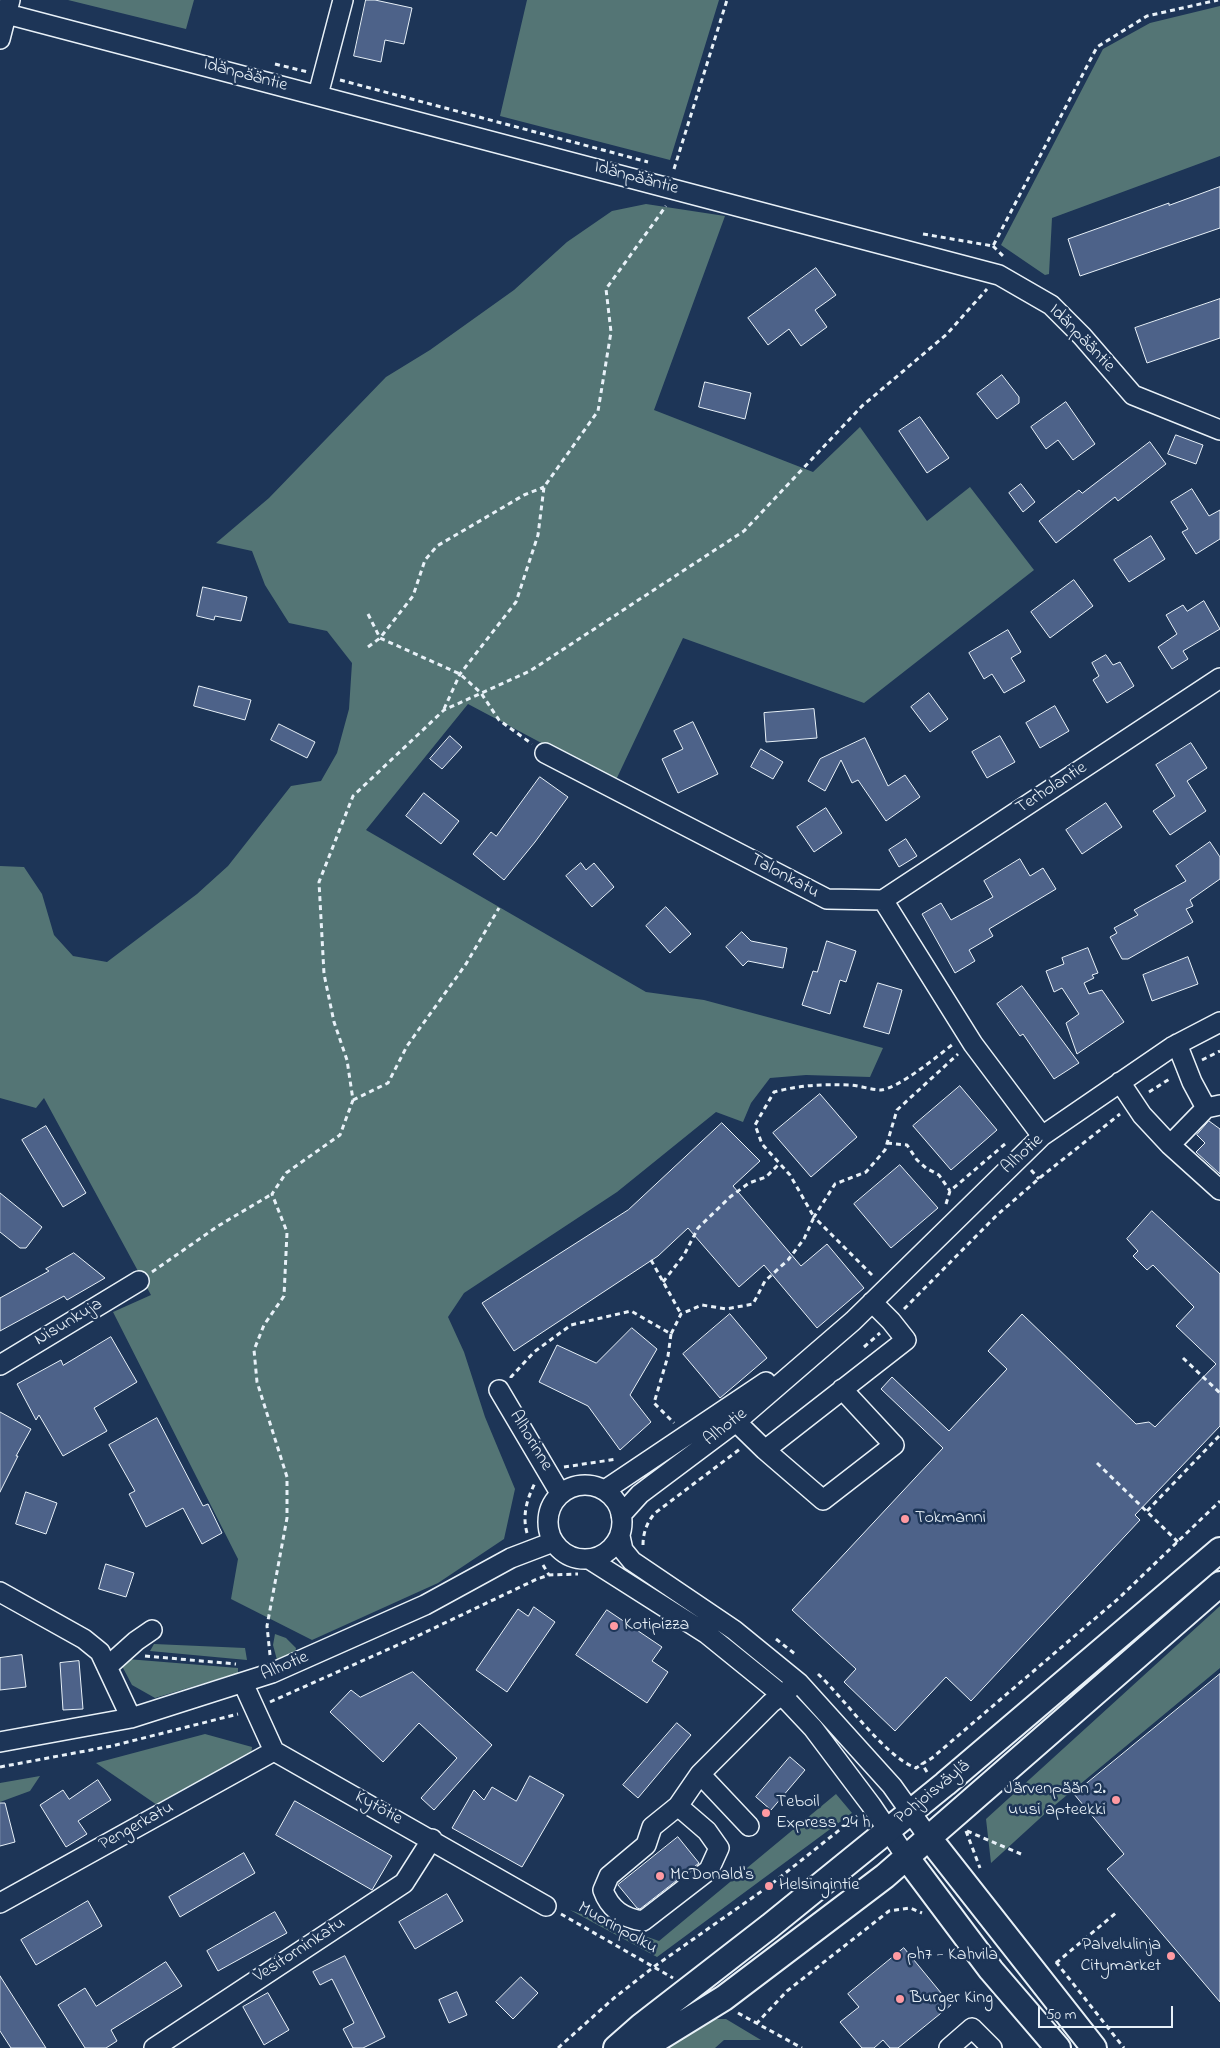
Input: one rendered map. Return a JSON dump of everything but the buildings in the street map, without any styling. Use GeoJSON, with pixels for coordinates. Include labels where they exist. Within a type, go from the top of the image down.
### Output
{"type":"FeatureCollection","features":[{"type":"Feature","properties":{"kind":"main road","name":"Pohjoisväylä"},"geometry":{"type":"LineString","coordinates":[[616,2048],[938,1789],[1220,1550]]}},
{"type":"Feature","properties":{"kind":"main road","name":"Pohjoisväylä"},"geometry":{"type":"LineString","coordinates":[[643,2048],[724,1998],[907,1858],[929,1838],[961,1822],[1220,1584]]}},
{"type":"Feature","properties":{"kind":"main road"},"geometry":{"type":"LineString","coordinates":[[929,1838],[1056,1997],[1094,2048]]}},
{"type":"Feature","properties":{"kind":"main road"},"geometry":{"type":"LineString","coordinates":[[907,1858],[991,1970],[1058,2048]]}},
{"type":"Feature","properties":{"kind":"main road"},"geometry":{"type":"LineString","coordinates":[[1056,1997],[1108,2048]]}},
{"type":"Feature","properties":{"kind":"street"},"geometry":{"type":"LineString","coordinates":[[318,96],[343,0]]}},
{"type":"Feature","properties":{"kind":"street"},"geometry":{"type":"LineString","coordinates":[[0,39],[9,7]]}},
{"type":"Feature","properties":{"kind":"street","name":"Idänpääntie"},"geometry":{"type":"LineString","coordinates":[[9,7],[318,96],[999,275],[1051,305],[1082,336],[1133,395],[1220,430]]}},
{"type":"Feature","properties":{"kind":"street","name":"Terholantie"},"geometry":{"type":"LineString","coordinates":[[883,900],[1220,678]]}},
{"type":"Feature","properties":{"kind":"street","name":"Talonkatu"},"geometry":{"type":"LineString","coordinates":[[545,752],[826,899],[883,900]]}},
{"type":"Feature","properties":{"kind":"street"},"geometry":{"type":"LineString","coordinates":[[883,900],[966,1041],[1042,1136]]}},
{"type":"Feature","properties":{"kind":"street","name":"Alhotie"},"geometry":{"type":"LineString","coordinates":[[621,1515],[640,1494],[730,1416],[853,1321],[1042,1136],[1177,1044],[1220,1022]]}},
{"type":"Feature","properties":{"kind":"street"},"geometry":{"type":"LineString","coordinates":[[1170,1145],[1213,1106],[1186,1069],[1177,1044]]}},
{"type":"Feature","properties":{"kind":"street"},"geometry":{"type":"LineString","coordinates":[[1120,1082],[1142,1115],[1170,1145],[1220,1190]]}},
{"type":"Feature","properties":{"kind":"street","name":"Nisunkuja"},"geometry":{"type":"LineString","coordinates":[[0,1366],[139,1281]]}},
{"type":"Feature","properties":{"kind":"street"},"geometry":{"type":"LineString","coordinates":[[759,1444],[842,1389],[906,1340],[872,1302]]}},
{"type":"Feature","properties":{"kind":"street","name":"Alhorinne"},"geometry":{"type":"LineString","coordinates":[[507,1388],[560,1493]]}},
{"type":"Feature","properties":{"kind":"street"},"geometry":{"type":"LineString","coordinates":[[730,1416],[823,1500],[894,1445],[842,1389]]}},
{"type":"Feature","properties":{"kind":"street","name":"Alhotie"},"geometry":{"type":"LineString","coordinates":[[605,1490],[627,1475],[730,1416]]}},
{"type":"Feature","properties":{"kind":"street"},"geometry":{"type":"LineString","coordinates":[[907,1858],[813,1728],[781,1694],[707,1634],[585,1567],[567,1555],[553,1542],[549,1535],[547,1516],[552,1502],[560,1493],[571,1486],[582,1484],[596,1486],[605,1490],[616,1501],[621,1515],[620,1536],[622,1550],[632,1561],[734,1630],[799,1683],[892,1786],[929,1838]]}},
{"type":"Feature","properties":{"kind":"street"},"geometry":{"type":"LineString","coordinates":[[585,1567],[612,1547],[620,1536]]}},
{"type":"Feature","properties":{"kind":"street","name":"Alhotie"},"geometry":{"type":"LineString","coordinates":[[0,1742],[131,1718],[425,1605],[511,1558],[553,1542]]}},
{"type":"Feature","properties":{"kind":"street"},"geometry":{"type":"LineString","coordinates":[[0,1592],[84,1639],[100,1652],[131,1718]]}},
{"type":"Feature","properties":{"kind":"street"},"geometry":{"type":"LineString","coordinates":[[107,1667],[152,1630]]}},
{"type":"Feature","properties":{"kind":"street"},"geometry":{"type":"LineString","coordinates":[[244,1674],[255,1709],[274,1751]]}},
{"type":"Feature","properties":{"kind":"street"},"geometry":{"type":"LineString","coordinates":[[678,1806],[707,1831],[719,1848],[709,1870],[644,1921],[628,1919],[606,1899],[603,1890],[609,1876],[646,1845],[652,1827],[678,1806],[700,1774],[781,1694],[799,1683]]}},
{"type":"Feature","properties":{"kind":"street","name":"Kytötie"},"geometry":{"type":"LineString","coordinates":[[274,1751],[432,1839],[546,1906]]}},
{"type":"Feature","properties":{"kind":"street","name":"Pengerkatu"},"geometry":{"type":"LineString","coordinates":[[0,1903],[274,1751]]}},
{"type":"Feature","properties":{"kind":"street"},"geometry":{"type":"LineString","coordinates":[[700,1774],[749,1826]]}},
{"type":"Feature","properties":{"kind":"street","name":"Vesitorninkatu"},"geometry":{"type":"LineString","coordinates":[[154,2048],[404,1883],[432,1839]]}},
{"type":"Feature","properties":{"kind":"street"},"geometry":{"type":"LineString","coordinates":[[949,2048],[972,2028],[992,2048]]}},
{"type":"Feature","properties":{"kind":"path"},"geometry":{"type":"LineString","coordinates":[[674,169],[727,0]]}},
{"type":"Feature","properties":{"kind":"path"},"geometry":{"type":"LineString","coordinates":[[993,246],[1097,47],[1147,16],[1218,0]]}},
{"type":"Feature","properties":{"kind":"path"},"geometry":{"type":"LineString","coordinates":[[266,61],[655,164]]}},
{"type":"Feature","properties":{"kind":"path"},"geometry":{"type":"LineString","coordinates":[[665,166],[684,171]]}},
{"type":"Feature","properties":{"kind":"path"},"geometry":{"type":"LineString","coordinates":[[444,710],[460,674],[516,602],[538,534],[544,487],[598,411],[611,332],[606,289],[677,190]]}},
{"type":"Feature","properties":{"kind":"path"},"geometry":{"type":"LineString","coordinates":[[139,1281],[218,1226],[272,1194],[286,1173],[340,1135],[353,1100],[347,1060],[334,1022],[324,974],[319,882],[353,796],[444,710],[530,671],[744,531],[862,406],[947,334],[999,275],[1005,258],[993,246],[916,233]]}},
{"type":"Feature","properties":{"kind":"path"},"geometry":{"type":"LineString","coordinates":[[368,647],[380,638],[413,596],[425,560],[438,546],[524,495],[544,487]]}},
{"type":"Feature","properties":{"kind":"path"},"geometry":{"type":"LineString","coordinates":[[368,614],[380,638],[460,674],[481,693],[499,720],[545,752]]}},
{"type":"Feature","properties":{"kind":"path"},"geometry":{"type":"LineString","coordinates":[[353,1100],[388,1083],[408,1046],[466,964],[499,908]]}},
{"type":"Feature","properties":{"kind":"path"},"geometry":{"type":"LineString","coordinates":[[676,1425],[654,1402],[668,1356],[671,1334],[681,1314],[702,1305],[726,1309],[753,1304],[765,1281],[788,1260],[804,1239],[814,1217],[835,1184],[866,1172],[885,1150],[897,1110],[965,1047],[966,1041]]}},
{"type":"Feature","properties":{"kind":"path"},"geometry":{"type":"LineString","coordinates":[[872,1275],[814,1217],[790,1175],[762,1144],[755,1125],[774,1092],[800,1085],[825,1084],[853,1085],[882,1090],[901,1081],[935,1058],[966,1041]]}},
{"type":"Feature","properties":{"kind":"path"},"geometry":{"type":"LineString","coordinates":[[861,1350],[997,1216],[1042,1176],[1144,1094],[1220,1051]]}},
{"type":"Feature","properties":{"kind":"path"},"geometry":{"type":"LineString","coordinates":[[887,1143],[907,1144],[916,1160],[939,1175],[950,1191]]}},
{"type":"Feature","properties":{"kind":"path"},"geometry":{"type":"LineString","coordinates":[[663,1282],[684,1254],[698,1228],[730,1197],[749,1183],[766,1177],[780,1164]]}},
{"type":"Feature","properties":{"kind":"path"},"geometry":{"type":"LineString","coordinates":[[272,1194],[288,1232],[284,1296],[264,1325],[254,1350],[257,1382],[287,1477],[287,1518],[267,1626],[270,1657],[267,1666],[285,1696]]}},
{"type":"Feature","properties":{"kind":"path"},"geometry":{"type":"LineString","coordinates":[[651,1260],[681,1314]]}},
{"type":"Feature","properties":{"kind":"path"},"geometry":{"type":"LineString","coordinates":[[507,1388],[510,1377],[534,1352],[571,1325],[630,1311],[671,1334]]}},
{"type":"Feature","properties":{"kind":"path"},"geometry":{"type":"LineString","coordinates":[[1183,1358],[1220,1393]]}},
{"type":"Feature","properties":{"kind":"path"},"geometry":{"type":"LineString","coordinates":[[1147,1511],[1220,1435]]}},
{"type":"Feature","properties":{"kind":"path"},"geometry":{"type":"LineString","coordinates":[[644,1550],[643,1538],[648,1521],[655,1513],[759,1444]]}},
{"type":"Feature","properties":{"kind":"path"},"geometry":{"type":"LineString","coordinates":[[549,1575],[534,1549],[525,1525],[525,1510],[528,1496],[536,1480],[548,1471],[585,1463],[617,1459],[627,1475]]}},
{"type":"Feature","properties":{"kind":"path"},"geometry":{"type":"LineString","coordinates":[[1097,1463],[1178,1542]]}},
{"type":"Feature","properties":{"kind":"path"},"geometry":{"type":"LineString","coordinates":[[640,1494],[655,1513]]}},
{"type":"Feature","properties":{"kind":"path"},"geometry":{"type":"LineString","coordinates":[[938,1789],[922,1764],[932,1758],[1118,1598],[1220,1501]]}},
{"type":"Feature","properties":{"kind":"path"},"geometry":{"type":"LineString","coordinates":[[0,1767],[112,1746],[255,1709],[409,1640],[536,1579],[585,1567]]}},
{"type":"Feature","properties":{"kind":"path"},"geometry":{"type":"LineString","coordinates":[[122,1653],[244,1674]]}},
{"type":"Feature","properties":{"kind":"path"},"geometry":{"type":"LineString","coordinates":[[558,2048],[614,1998],[655,1966],[769,1886],[859,1815],[854,1807]]}},
{"type":"Feature","properties":{"kind":"path"},"geometry":{"type":"LineString","coordinates":[[961,1822],[1021,1854]]}},
{"type":"Feature","properties":{"kind":"path"},"geometry":{"type":"LineString","coordinates":[[961,1822],[981,1869]]}},
{"type":"Feature","properties":{"kind":"path","name":"Muorinpolku"},"geometry":{"type":"LineString","coordinates":[[546,1906],[655,1966],[673,1978]]}},
{"type":"Feature","properties":{"kind":"path"},"geometry":{"type":"LineString","coordinates":[[756,2024],[787,1990],[889,1910],[910,1908],[922,1913],[929,1920]]}},
{"type":"Feature","properties":{"kind":"path"},"geometry":{"type":"LineString","coordinates":[[1056,1963],[1117,1912]]}},
{"type":"Feature","properties":{"kind":"path"},"geometry":{"type":"LineString","coordinates":[[1050,1956],[1124,2048]]}},
{"type":"Feature","properties":{"kind":"path"},"geometry":{"type":"LineString","coordinates":[[731,2009],[802,2048]]}},
{"type":"Feature","properties":{"kind":"green space"},"geometry":{"type":"Polygon","coordinates":[[[68,0],[194,0],[186,29],[68,0]]]}},
{"type":"Feature","properties":{"kind":"green space"},"geometry":{"type":"Polygon","coordinates":[[[527,0],[719,0],[670,160],[500,116],[527,0]]]}},
{"type":"Feature","properties":{"kind":"green space"},"geometry":{"type":"Polygon","coordinates":[[[1220,6],[1220,156],[1052,218],[1049,274],[1045,275],[1001,245],[1103,49],[1150,23],[1220,6]]]}},
{"type":"Feature","properties":{"kind":"green space"},"geometry":{"type":"Polygon","coordinates":[[[646,204],[725,216],[654,410],[813,472],[860,427],[927,521],[970,487],[1034,570],[864,703],[683,638],[615,782],[468,704],[366,830],[646,992],[704,1000],[883,1048],[870,1077],[806,1075],[770,1078],[751,1103],[743,1122],[716,1112],[617,1192],[464,1293],[448,1317],[464,1352],[485,1417],[515,1489],[504,1539],[438,1583],[312,1640],[231,1599],[238,1559],[113,1312],[151,1295],[44,1098],[36,1108],[0,1098],[0,866],[24,867],[42,894],[54,935],[73,956],[107,962],[197,894],[228,866],[291,786],[321,781],[337,753],[349,709],[352,663],[327,631],[289,623],[265,585],[252,551],[216,543],[269,498],[386,377],[430,350],[514,290],[567,242],[612,211],[646,204]]]}},
{"type":"Feature","properties":{"kind":"green space"},"geometry":{"type":"Polygon","coordinates":[[[1220,1606],[1220,1668],[1049,1810],[991,1863],[986,1819],[1220,1606]]]}},
{"type":"Feature","properties":{"kind":"green space"},"geometry":{"type":"Polygon","coordinates":[[[275,1634],[286,1638],[296,1648],[295,1653],[277,1660],[273,1645],[275,1634]]]}},
{"type":"Feature","properties":{"kind":"green space"},"geometry":{"type":"Polygon","coordinates":[[[154,1644],[245,1648],[247,1660],[150,1651],[154,1644]]]}},
{"type":"Feature","properties":{"kind":"green space"},"geometry":{"type":"Polygon","coordinates":[[[127,1659],[238,1668],[238,1673],[155,1698],[132,1685],[122,1666],[127,1659]]]}},
{"type":"Feature","properties":{"kind":"green space"},"geometry":{"type":"Polygon","coordinates":[[[205,1734],[252,1747],[251,1756],[160,1807],[96,1763],[205,1734]]]}},
{"type":"Feature","properties":{"kind":"green space"},"geometry":{"type":"Polygon","coordinates":[[[40,1776],[30,1791],[0,1802],[0,1783],[40,1776]]]}},
{"type":"Feature","properties":{"kind":"green space"},"geometry":{"type":"Polygon","coordinates":[[[836,1794],[852,1813],[657,1957],[570,1910],[659,1941],[836,1794]]]}},
{"type":"Feature","properties":{"kind":"green space"},"geometry":{"type":"Polygon","coordinates":[[[708,2019],[726,2019],[761,2040],[724,2040],[715,2048],[661,2048],[708,2019]]]}},
{"type":"Feature","properties":{"kind":"place","name":"Tokmanni"},"geometry":{"type":"Point","coordinates":[905,1519]}},
{"type":"Feature","properties":{"kind":"place","name":"Kotipizza"},"geometry":{"type":"Point","coordinates":[614,1626]}},
{"type":"Feature","properties":{"kind":"place","name":"Järvenpään 2. uusi apteekki"},"geometry":{"type":"Point","coordinates":[1116,1800]}},
{"type":"Feature","properties":{"kind":"place","name":"Teboil Express 24 h"},"geometry":{"type":"Point","coordinates":[766,1813]}},
{"type":"Feature","properties":{"kind":"place","name":"McDonald's"},"geometry":{"type":"Point","coordinates":[660,1876]}},
{"type":"Feature","properties":{"kind":"place","name":"Helsingintie"},"geometry":{"type":"Point","coordinates":[769,1886]}},
{"type":"Feature","properties":{"kind":"place","name":"ph7 - Kahvila"},"geometry":{"type":"Point","coordinates":[897,1956]}},
{"type":"Feature","properties":{"kind":"place","name":"Palvelulinja Citymarket"},"geometry":{"type":"Point","coordinates":[1171,1956]}},
{"type":"Feature","properties":{"kind":"place","name":"Burger King"},"geometry":{"type":"Point","coordinates":[900,1999]}}]}
